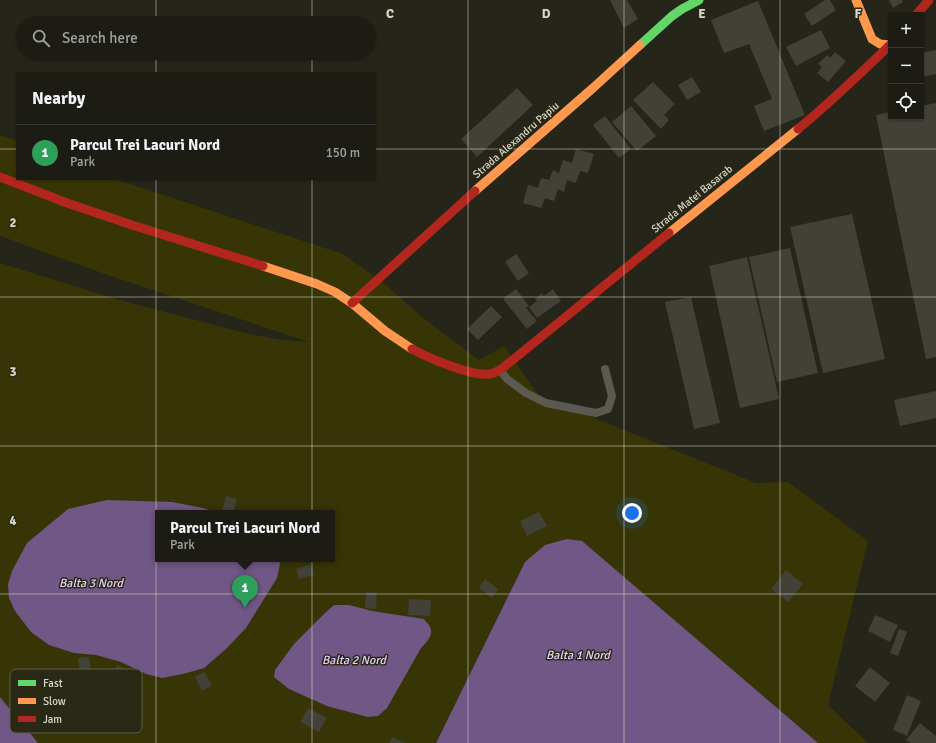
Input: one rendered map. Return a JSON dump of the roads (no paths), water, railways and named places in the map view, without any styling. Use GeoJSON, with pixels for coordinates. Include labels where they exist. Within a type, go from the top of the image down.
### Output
{"type":"FeatureCollection","features":[{"type":"Feature","properties":{"kind":"main road","name":"Strada Alexandru Papiu"},"geometry":{"type":"LineString","coordinates":[[352,303],[480,187],[594,88],[672,16],[699,0]]}},
{"type":"Feature","properties":{"kind":"main road"},"geometry":{"type":"LineString","coordinates":[[856,0],[872,39],[882,45],[888,44]]}},
{"type":"Feature","properties":{"kind":"main road"},"geometry":{"type":"LineString","coordinates":[[919,12],[929,0]]}},
{"type":"Feature","properties":{"kind":"main road","name":"Strada Matei Basarab"},"geometry":{"type":"LineString","coordinates":[[502,368],[820,111],[853,82],[888,46]]}},
{"type":"Feature","properties":{"kind":"main road"},"geometry":{"type":"LineString","coordinates":[[0,177],[132,225],[322,286],[338,293],[392,336],[411,348],[427,356],[471,373],[491,374],[502,368]]}},
{"type":"Feature","properties":{"kind":"lane"},"geometry":{"type":"LineString","coordinates":[[502,368],[507,379],[526,393],[546,403],[596,413],[608,409],[612,396],[605,369]]}},
{"type":"Feature","properties":{"kind":"water","name":"Balta 3 Nord"},"geometry":{"type":"Polygon","coordinates":[[[107,500],[172,502],[209,510],[155,510],[155,562],[280,562],[277,578],[246,628],[226,649],[204,668],[162,678],[146,674],[142,672],[142,669],[136,669],[121,662],[96,655],[74,653],[49,645],[31,632],[15,611],[9,598],[8,584],[12,571],[27,543],[68,509],[107,500]]]}},
{"type":"Feature","properties":{"kind":"water","name":"Balta 1 Nord"},"geometry":{"type":"Polygon","coordinates":[[[567,539],[582,541],[818,743],[436,743],[525,562],[545,545],[567,539]]]}},
{"type":"Feature","properties":{"kind":"water","name":"Balta 2 Nord"},"geometry":{"type":"Polygon","coordinates":[[[334,605],[349,605],[372,611],[424,619],[430,627],[431,633],[429,639],[421,648],[387,708],[378,716],[368,717],[327,706],[289,689],[274,677],[275,670],[294,644],[334,605]]]}},
{"type":"Feature","properties":{"kind":"water"},"geometry":{"type":"Polygon","coordinates":[[[0,697],[10,709],[10,733],[30,733],[38,743],[0,743],[0,697]]]}},
{"type":"Feature","properties":{"kind":"place","name":"Parcul Trei Lacuri Nord"},"geometry":{"type":"Point","coordinates":[245,608]}}]}
